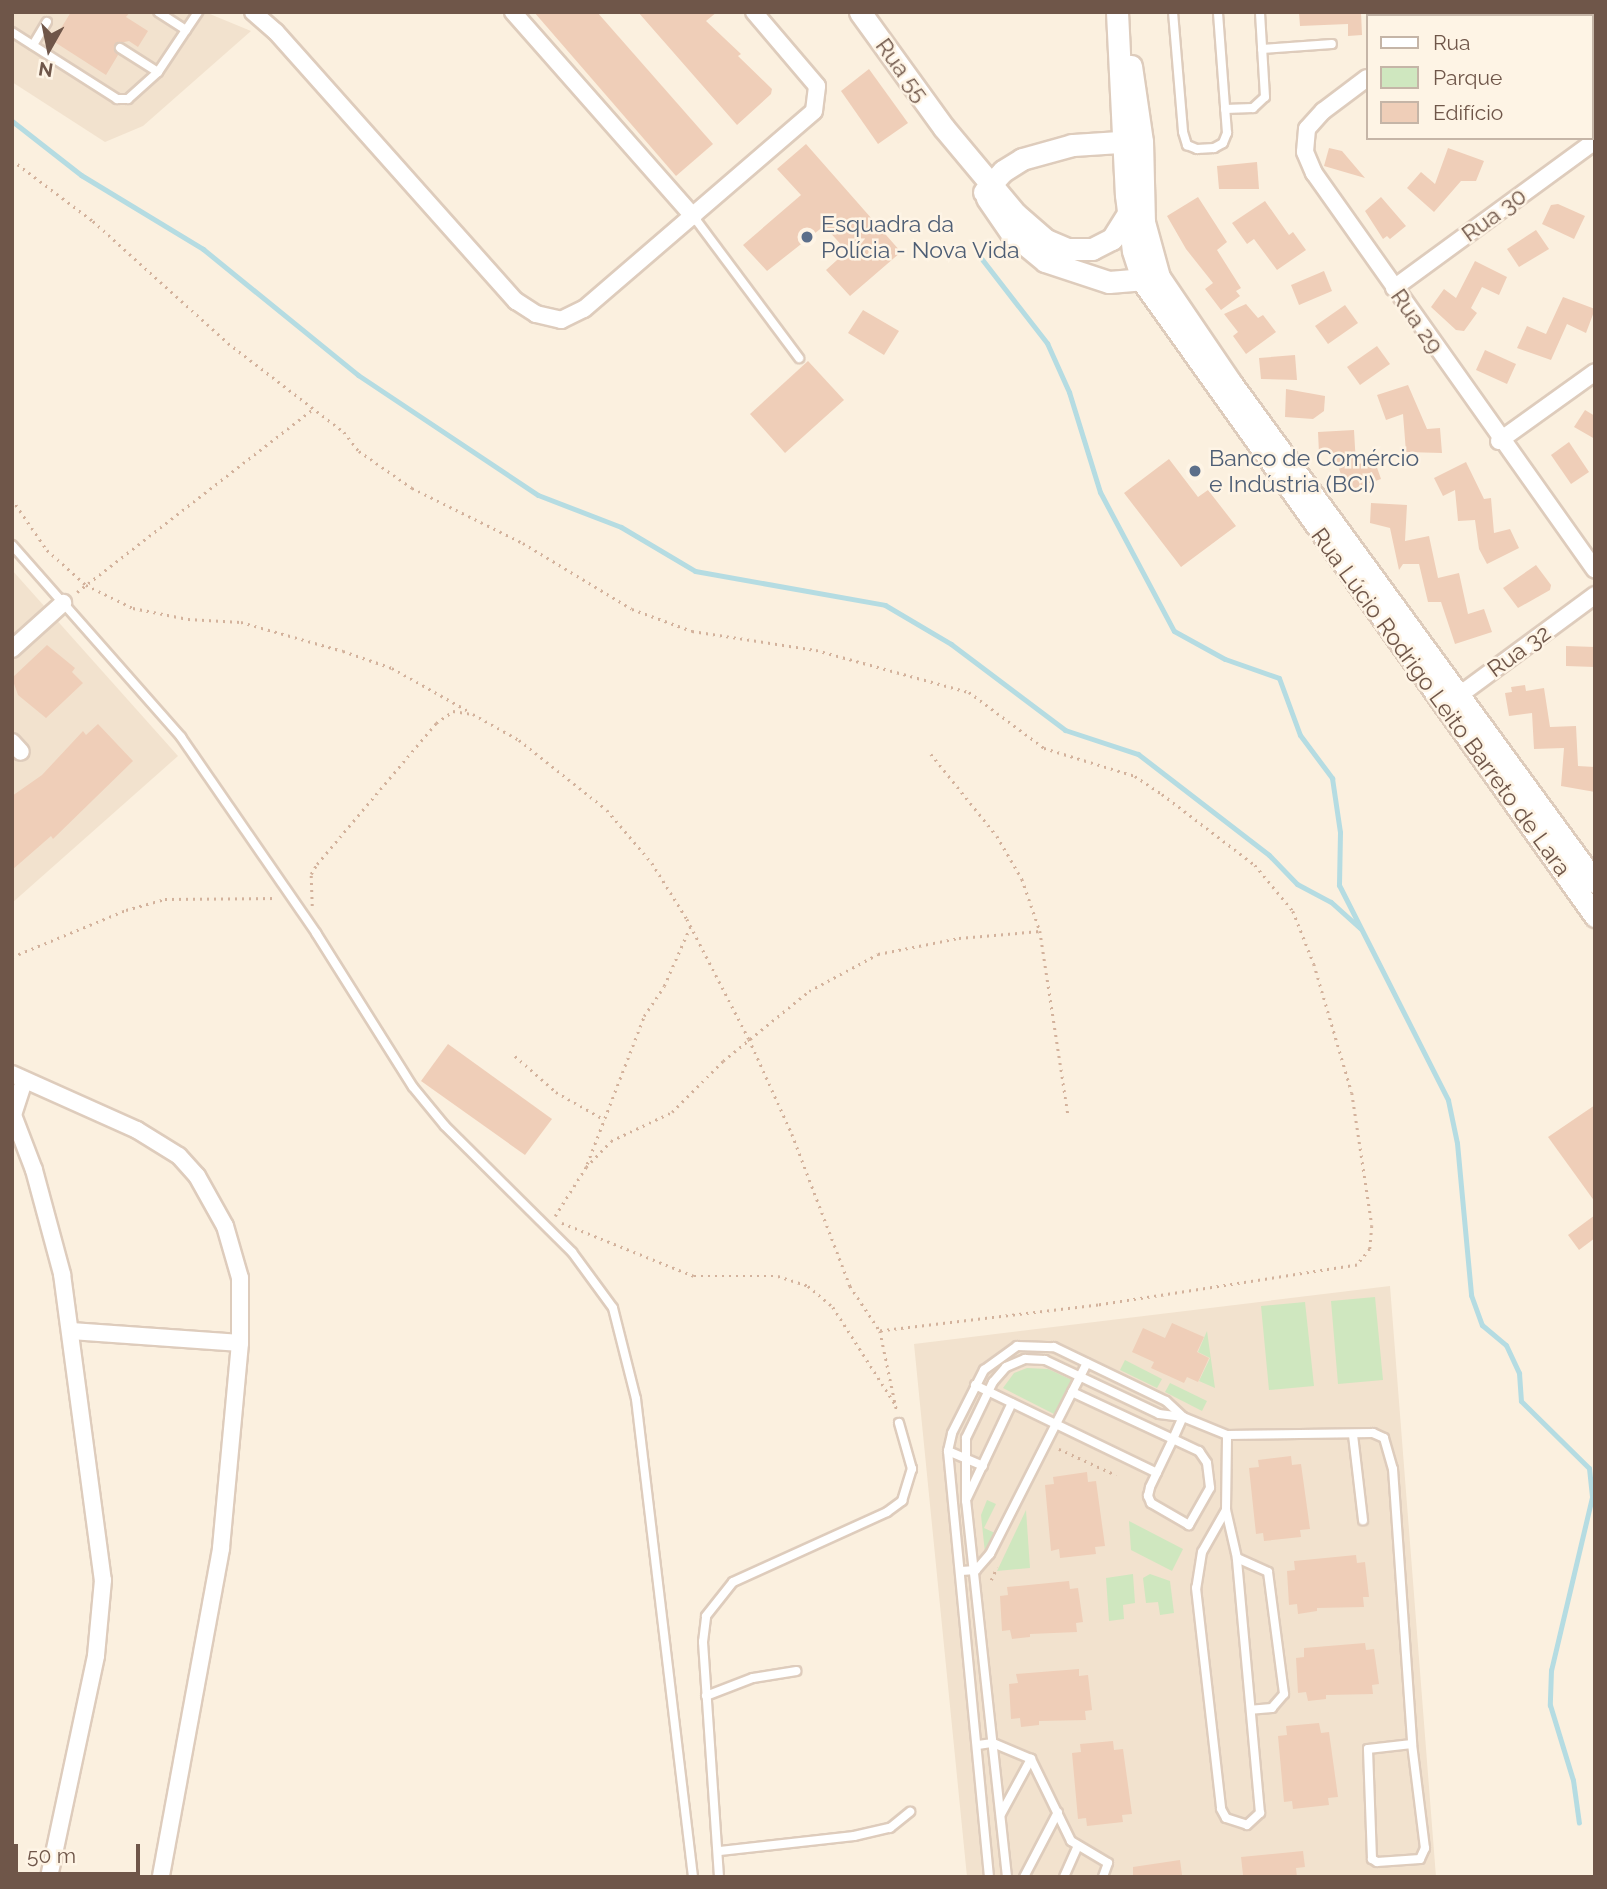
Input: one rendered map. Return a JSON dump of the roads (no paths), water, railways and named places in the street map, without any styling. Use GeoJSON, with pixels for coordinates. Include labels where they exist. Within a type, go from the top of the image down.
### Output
{"type":"FeatureCollection","features":[{"type":"Feature","properties":{"kind":"street"},"geometry":{"type":"LineString","coordinates":[[253,12],[276,32],[516,301],[536,314],[561,320],[584,309],[809,118],[819,99],[814,81],[754,12]]}},
{"type":"Feature","properties":{"kind":"street"},"geometry":{"type":"LineString","coordinates":[[513,12],[694,217]]}},
{"type":"Feature","properties":{"kind":"street","name":"Rua 55"},"geometry":{"type":"LineString","coordinates":[[860,12],[987,188]]}},
{"type":"Feature","properties":{"kind":"street"},"geometry":{"type":"LineString","coordinates":[[1117,12],[1151,280]]}},
{"type":"Feature","properties":{"kind":"street"},"geometry":{"type":"LineString","coordinates":[[1123,12],[1132,141],[1128,213],[1151,280]]}},
{"type":"Feature","properties":{"kind":"street","name":"Rua 29"},"geometry":{"type":"LineString","coordinates":[[1366,79],[1323,111],[1307,130],[1306,152],[1314,173],[1499,441],[1595,570]]}},
{"type":"Feature","properties":{"kind":"street"},"geometry":{"type":"LineString","coordinates":[[987,188],[1022,159],[1072,145],[1132,141]]}},
{"type":"Feature","properties":{"kind":"street","name":"Rua 30"},"geometry":{"type":"LineString","coordinates":[[1394,288],[1595,141]]}},
{"type":"Feature","properties":{"kind":"street"},"geometry":{"type":"LineString","coordinates":[[987,188],[1024,222],[1068,249],[1102,245],[1118,233],[1128,213]]}},
{"type":"Feature","properties":{"kind":"street"},"geometry":{"type":"LineString","coordinates":[[987,188],[1011,233],[1045,261],[1109,282],[1151,280]]}},
{"type":"Feature","properties":{"kind":"street","name":"Rua Lúcio Rodrigo Leito Barreto de Lara"},"geometry":{"type":"LineString","coordinates":[[1151,280],[1230,383],[1451,701],[1595,916]]}},
{"type":"Feature","properties":{"kind":"street"},"geometry":{"type":"LineString","coordinates":[[1499,441],[1595,372]]}},
{"type":"Feature","properties":{"kind":"street","name":"Rua 32"},"geometry":{"type":"LineString","coordinates":[[1451,701],[1595,595]]}},
{"type":"Feature","properties":{"kind":"street"},"geometry":{"type":"LineString","coordinates":[[12,649],[63,603]]}},
{"type":"Feature","properties":{"kind":"street","name":"Rua Lúcio Rodrigo Leito Barreto de Lara"},"geometry":{"type":"LineString","coordinates":[[1451,701],[1595,882]]}},
{"type":"Feature","properties":{"kind":"street"},"geometry":{"type":"LineString","coordinates":[[49,1877],[96,1656],[103,1580],[72,1331],[34,1170],[12,1115],[18,1077],[159,1142],[198,1176],[235,1251],[240,1279],[240,1343],[221,1549],[161,1877]]}},
{"type":"Feature","properties":{"kind":"street"},"geometry":{"type":"LineString","coordinates":[[72,1331],[240,1343]]}},
{"type":"Feature","properties":{"kind":"lane"},"geometry":{"type":"LineString","coordinates":[[158,12],[186,30]]}},
{"type":"Feature","properties":{"kind":"lane"},"geometry":{"type":"LineString","coordinates":[[12,32],[117,99],[128,99],[141,91],[158,72],[198,12]]}},
{"type":"Feature","properties":{"kind":"lane"},"geometry":{"type":"LineString","coordinates":[[1173,12],[1187,145],[1197,149],[1223,143],[1225,109],[1218,12]]}},
{"type":"Feature","properties":{"kind":"lane"},"geometry":{"type":"LineString","coordinates":[[1225,109],[1261,105],[1265,97],[1260,12]]}},
{"type":"Feature","properties":{"kind":"lane"},"geometry":{"type":"LineString","coordinates":[[33,45],[47,22]]}},
{"type":"Feature","properties":{"kind":"lane"},"geometry":{"type":"LineString","coordinates":[[1262,49],[1332,44]]}},
{"type":"Feature","properties":{"kind":"lane"},"geometry":{"type":"LineString","coordinates":[[120,48],[158,72]]}},
{"type":"Feature","properties":{"kind":"lane"},"geometry":{"type":"LineString","coordinates":[[694,217],[799,358]]}},
{"type":"Feature","properties":{"kind":"lane"},"geometry":{"type":"LineString","coordinates":[[12,545],[181,737],[316,933],[421,1097],[572,1252],[613,1308],[636,1399],[692,1877]]}},
{"type":"Feature","properties":{"kind":"lane"},"geometry":{"type":"LineString","coordinates":[[989,1877],[948,1451],[952,1433],[975,1385],[992,1360],[1017,1346],[1054,1347],[1166,1401],[1183,1417]]}},
{"type":"Feature","properties":{"kind":"lane"},"geometry":{"type":"LineString","coordinates":[[1007,1877],[976,1570],[966,1500],[965,1459],[966,1438],[988,1391],[1006,1367],[1025,1359],[1045,1360],[1159,1414],[1183,1417],[1227,1435],[1373,1433],[1384,1438],[1393,1469],[1412,1744],[1424,1855],[1377,1861],[1372,1859],[1368,1749],[1412,1744]]}},
{"type":"Feature","properties":{"kind":"lane"},"geometry":{"type":"LineString","coordinates":[[961,1571],[976,1570],[990,1554],[1087,1363]]}},
{"type":"Feature","properties":{"kind":"lane"},"geometry":{"type":"LineString","coordinates":[[975,1385],[1157,1473]]}},
{"type":"Feature","properties":{"kind":"lane"},"geometry":{"type":"LineString","coordinates":[[1072,1391],[1173,1439],[1199,1451],[1210,1477],[1210,1488],[1189,1525],[1151,1503],[1149,1493],[1157,1473],[1173,1439],[1183,1417]]}},
{"type":"Feature","properties":{"kind":"lane"},"geometry":{"type":"LineString","coordinates":[[966,1500],[1012,1403]]}},
{"type":"Feature","properties":{"kind":"lane"},"geometry":{"type":"LineString","coordinates":[[719,1877],[720,1851],[703,1642],[706,1616],[716,1598],[733,1582],[769,1563],[887,1512],[902,1501],[912,1469],[899,1423]]}},
{"type":"Feature","properties":{"kind":"lane"},"geometry":{"type":"LineString","coordinates":[[1226,1510],[1202,1552],[1196,1588],[1222,1809],[1226,1818],[1247,1825],[1261,1813],[1237,1558],[1226,1510],[1227,1435]]}},
{"type":"Feature","properties":{"kind":"lane"},"geometry":{"type":"LineString","coordinates":[[1353,1435],[1363,1520]]}},
{"type":"Feature","properties":{"kind":"lane"},"geometry":{"type":"LineString","coordinates":[[948,1451],[983,1466]]}},
{"type":"Feature","properties":{"kind":"lane"},"geometry":{"type":"LineString","coordinates":[[1237,1558],[1268,1572],[1284,1694],[1272,1708],[1251,1710]]}},
{"type":"Feature","properties":{"kind":"lane"},"geometry":{"type":"LineString","coordinates":[[706,1696],[753,1678],[796,1671]]}},
{"type":"Feature","properties":{"kind":"lane"},"geometry":{"type":"LineString","coordinates":[[978,1745],[993,1743],[1031,1759],[1078,1846],[1104,1858],[1108,1863],[1103,1877]]}},
{"type":"Feature","properties":{"kind":"lane"},"geometry":{"type":"LineString","coordinates":[[1000,1814],[1031,1759]]}},
{"type":"Feature","properties":{"kind":"lane"},"geometry":{"type":"LineString","coordinates":[[720,1851],[854,1836],[890,1828],[910,1812]]}},
{"type":"Feature","properties":{"kind":"lane"},"geometry":{"type":"LineString","coordinates":[[1024,1877],[1058,1812]]}},
{"type":"Feature","properties":{"kind":"lane"},"geometry":{"type":"LineString","coordinates":[[1064,1877],[1078,1846]]}},
{"type":"Feature","properties":{"kind":"waterway"},"geometry":{"type":"LineString","coordinates":[[12,121],[81,175],[203,249],[358,375],[538,495],[621,527],[695,571],[885,605],[951,644],[1065,730],[1138,754],[1269,855],[1297,884],[1331,902],[1361,929]]}},
{"type":"Feature","properties":{"kind":"waterway"},"geometry":{"type":"LineString","coordinates":[[981,258],[1047,343],[1069,392],[1100,492],[1174,631],[1225,659],[1279,678],[1300,735],[1332,778],[1340,832],[1339,885],[1448,1100],[1457,1143],[1471,1295],[1482,1325],[1506,1345],[1519,1373],[1521,1401],[1589,1468],[1592,1497],[1551,1670],[1550,1705],[1573,1780],[1579,1823]]}},
{"type":"Feature","properties":{"kind":"place","name":"Esquadra da Polícia - Nova Vida"},"geometry":{"type":"Point","coordinates":[807,237]}},
{"type":"Feature","properties":{"kind":"place","name":"Banco de Comércio e Indústria (BCI)"},"geometry":{"type":"Point","coordinates":[1195,471]}}]}
